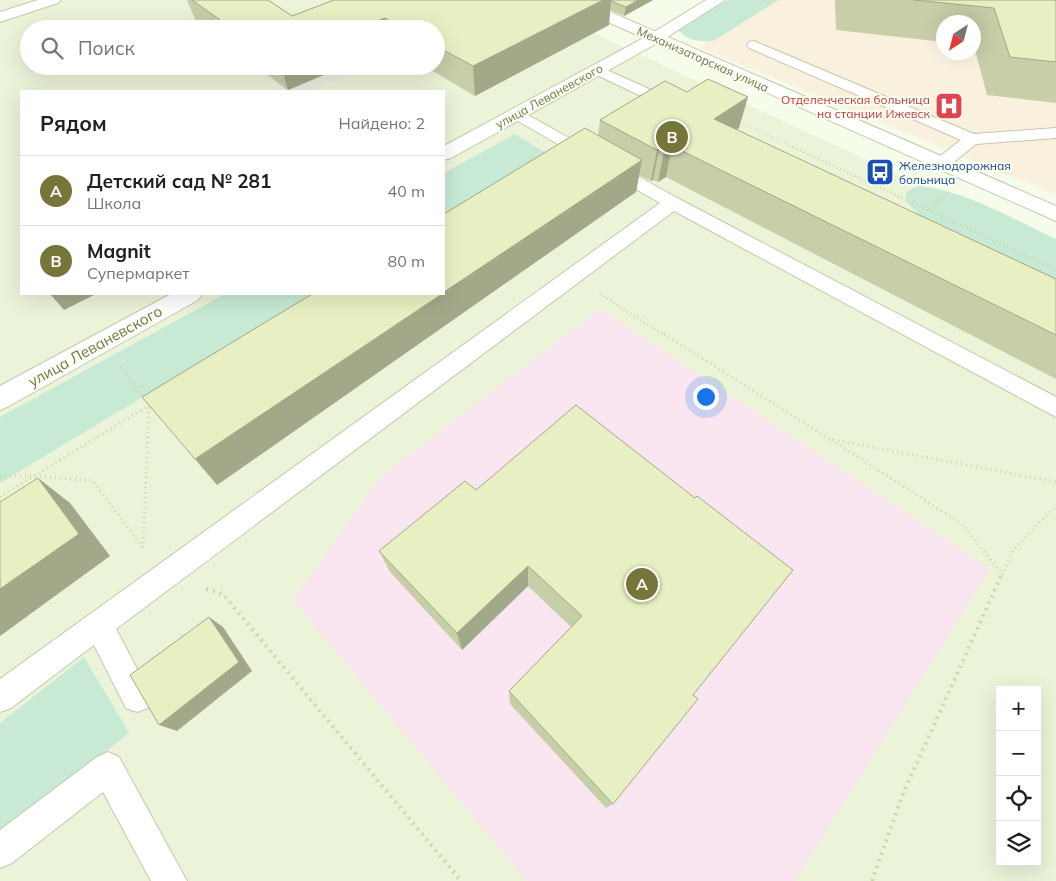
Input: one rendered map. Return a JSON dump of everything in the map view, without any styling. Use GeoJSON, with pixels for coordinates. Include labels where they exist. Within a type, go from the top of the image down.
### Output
{"type":"FeatureCollection","features":[{"type":"Feature","properties":{"kind":"street"},"geometry":{"type":"LineString","coordinates":[[0,17],[53,0]]}},
{"type":"Feature","properties":{"kind":"street","name":"Механизаторская улица"},"geometry":{"type":"LineString","coordinates":[[570,0],[1056,214]]}},
{"type":"Feature","properties":{"kind":"street","name":"улица Леваневского"},"geometry":{"type":"LineString","coordinates":[[445,153],[655,38],[717,0]]}},
{"type":"Feature","properties":{"kind":"street","name":"улица Леваневского"},"geometry":{"type":"LineString","coordinates":[[0,399],[188,295]]}},
{"type":"Feature","properties":{"kind":"lane"},"geometry":{"type":"LineString","coordinates":[[754,45],[972,139],[1056,133]]}},
{"type":"Feature","properties":{"kind":"lane"},"geometry":{"type":"LineString","coordinates":[[598,70],[685,111]]}},
{"type":"Feature","properties":{"kind":"lane"},"geometry":{"type":"LineString","coordinates":[[516,114],[673,203],[1056,408]]}},
{"type":"Feature","properties":{"kind":"lane"},"geometry":{"type":"LineString","coordinates":[[941,164],[972,139]]}},
{"type":"Feature","properties":{"kind":"lane"},"geometry":{"type":"LineString","coordinates":[[0,697],[673,203]]}},
{"type":"Feature","properties":{"kind":"lane"},"geometry":{"type":"LineString","coordinates":[[98,624],[137,697]]}},
{"type":"Feature","properties":{"kind":"lane"},"geometry":{"type":"LineString","coordinates":[[0,851],[108,768],[170,881]]}},
{"type":"Feature","properties":{"kind":"path"},"geometry":{"type":"LineString","coordinates":[[731,118],[1056,270]]}},
{"type":"Feature","properties":{"kind":"path"},"geometry":{"type":"LineString","coordinates":[[573,277],[963,525],[1002,574]]}},
{"type":"Feature","properties":{"kind":"path"},"geometry":{"type":"LineString","coordinates":[[102,342],[149,406],[143,549]]}},
{"type":"Feature","properties":{"kind":"path"},"geometry":{"type":"LineString","coordinates":[[0,497],[158,400]]}},
{"type":"Feature","properties":{"kind":"path"},"geometry":{"type":"LineString","coordinates":[[829,439],[1056,482]]}},
{"type":"Feature","properties":{"kind":"path"},"geometry":{"type":"LineString","coordinates":[[0,476],[36,476],[93,481],[164,576],[223,594],[461,881]]}},
{"type":"Feature","properties":{"kind":"path"},"geometry":{"type":"LineString","coordinates":[[872,881],[902,796],[1013,550],[1056,506]]}},
{"type":"Feature","properties":{"kind":"shaded area"},"geometry":{"type":"Polygon","coordinates":[[[0,0],[523,0],[1056,248],[1056,881],[0,881],[0,0]]]}},
{"type":"Feature","properties":{"kind":"shaded area"},"geometry":{"type":"Polygon","coordinates":[[[728,0],[778,0],[715,40],[690,39],[678,29],[728,0]]]}},
{"type":"Feature","properties":{"kind":"shaded area","name":"Отделенческая больница на станции Ижевск"},"geometry":{"type":"Polygon","coordinates":[[[770,0],[1056,0],[1056,195],[699,47],[770,0]]]}},
{"type":"Feature","properties":{"kind":"shaded area"},"geometry":{"type":"Polygon","coordinates":[[[264,75],[344,75],[310,90],[285,90],[264,75]]]}},
{"type":"Feature","properties":{"kind":"shaded area"},"geometry":{"type":"Polygon","coordinates":[[[515,134],[546,153],[445,214],[445,172],[515,134]]]}},
{"type":"Feature","properties":{"kind":"shaded area"},"geometry":{"type":"Polygon","coordinates":[[[918,186],[935,188],[970,199],[1056,239],[1056,293],[924,221],[906,201],[906,192],[918,186]]]}},
{"type":"Feature","properties":{"kind":"shaded area"},"geometry":{"type":"Polygon","coordinates":[[[223,295],[311,295],[0,483],[0,417],[223,295]]]}},
{"type":"Feature","properties":{"kind":"shaded area"},"geometry":{"type":"Polygon","coordinates":[[[600,309],[990,569],[795,881],[527,881],[293,600],[381,477],[600,309]]]}},
{"type":"Feature","properties":{"kind":"shaded area"},"geometry":{"type":"Polygon","coordinates":[[[84,657],[129,733],[10,827],[0,830],[0,723],[84,657]]]}},
{"type":"Feature","properties":{"kind":"building"},"geometry":{"type":"Polygon","coordinates":[[[192,0],[268,0],[292,16],[334,0],[603,0],[473,66],[445,51],[445,20],[389,20],[385,18],[380,20],[220,20],[192,0]]]}},
{"type":"Feature","properties":{"kind":"building"},"geometry":{"type":"Polygon","coordinates":[[[611,0],[638,0],[626,7],[611,0]]]}},
{"type":"Feature","properties":{"kind":"building"},"geometry":{"type":"Polygon","coordinates":[[[914,0],[1055,0],[1056,62],[1010,57],[994,8],[914,0]]]}},
{"type":"Feature","properties":{"kind":"building"},"geometry":{"type":"Polygon","coordinates":[[[708,79],[748,97],[714,119],[1056,279],[1056,335],[672,146],[664,151],[657,150],[600,120],[665,81],[687,92],[708,79]]]}},
{"type":"Feature","properties":{"kind":"building"},"geometry":{"type":"Polygon","coordinates":[[[585,128],[642,160],[445,291],[445,213],[585,128]]]}},
{"type":"Feature","properties":{"kind":"building"},"geometry":{"type":"Polygon","coordinates":[[[310,295],[441,295],[195,459],[142,397],[310,295]]]}},
{"type":"Feature","properties":{"kind":"building"},"geometry":{"type":"Polygon","coordinates":[[[576,405],[695,498],[697,496],[793,570],[693,695],[698,699],[613,804],[509,691],[582,616],[528,566],[457,633],[379,551],[465,481],[476,490],[576,405]]]}},
{"type":"Feature","properties":{"kind":"building"},"geometry":{"type":"Polygon","coordinates":[[[38,478],[79,534],[0,589],[0,502],[38,478]]]}},
{"type":"Feature","properties":{"kind":"building"},"geometry":{"type":"Polygon","coordinates":[[[209,617],[239,662],[159,725],[130,675],[209,617]]]}},
{"type":"Feature","properties":{"kind":"place","name":"Отделенческая больница на станции Ижевск"},"geometry":{"type":"Point","coordinates":[949,106]}},
{"type":"Feature","properties":{"kind":"place","name":"Magnit"},"geometry":{"type":"Point","coordinates":[672,137]}},
{"type":"Feature","properties":{"kind":"place","name":"Железнодорожная больница"},"geometry":{"type":"Point","coordinates":[880,172]}},
{"type":"Feature","properties":{"kind":"place","name":"Детский сад № 281"},"geometry":{"type":"Point","coordinates":[642,584]}}]}
